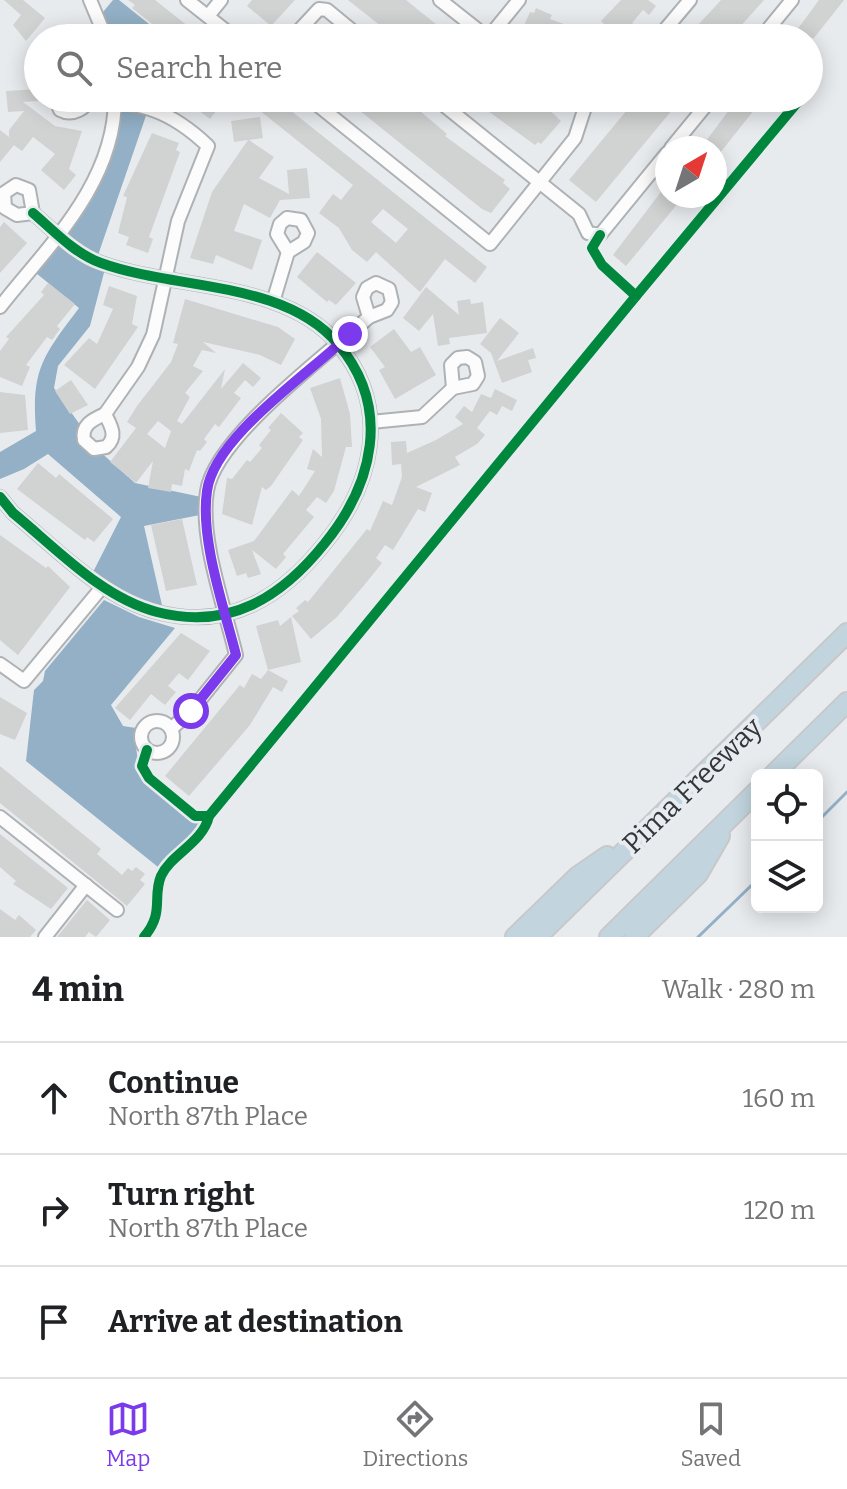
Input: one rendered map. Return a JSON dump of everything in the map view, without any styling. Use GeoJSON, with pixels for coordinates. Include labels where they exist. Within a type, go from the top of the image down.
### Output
{"type":"FeatureCollection","features":[{"type":"Feature","properties":{"kind":"highway","name":"Pima Freeway"},"geometry":{"type":"LineString","coordinates":[[537,937],[847,633]]}},
{"type":"Feature","properties":{"kind":"highway","name":"Pima Freeway"},"geometry":{"type":"LineString","coordinates":[[779,769],[847,702]]}},
{"type":"Feature","properties":{"kind":"highway","name":"Pima Freeway"},"geometry":{"type":"LineString","coordinates":[[609,937],[751,797]]}},
{"type":"Feature","properties":{"kind":"highway"},"geometry":{"type":"LineString","coordinates":[[634,937],[698,874],[731,817]]}},
{"type":"Feature","properties":{"kind":"highway"},"geometry":{"type":"LineString","coordinates":[[515,937],[578,876],[652,824]]}},
{"type":"Feature","properties":{"kind":"street"},"geometry":{"type":"LineString","coordinates":[[90,0],[100,24]]}},
{"type":"Feature","properties":{"kind":"street"},"geometry":{"type":"LineString","coordinates":[[187,0],[218,24]]}},
{"type":"Feature","properties":{"kind":"street"},"geometry":{"type":"LineString","coordinates":[[208,16],[221,0]]}},
{"type":"Feature","properties":{"kind":"street"},"geometry":{"type":"LineString","coordinates":[[440,0],[470,24]]}},
{"type":"Feature","properties":{"kind":"street"},"geometry":{"type":"LineString","coordinates":[[499,24],[519,0]]}},
{"type":"Feature","properties":{"kind":"street"},"geometry":{"type":"LineString","coordinates":[[670,24],[690,0]]}},
{"type":"Feature","properties":{"kind":"street"},"geometry":{"type":"LineString","coordinates":[[772,24],[792,0]]}},
{"type":"Feature","properties":{"kind":"street"},"geometry":{"type":"LineString","coordinates":[[305,24],[319,9],[327,10],[344,24]]}},
{"type":"Feature","properties":{"kind":"street"},"geometry":{"type":"LineString","coordinates":[[0,307],[87,195],[102,164],[113,112]]}},
{"type":"Feature","properties":{"kind":"street"},"geometry":{"type":"LineString","coordinates":[[105,414],[145,353],[178,221],[208,146],[171,116],[161,112]]}},
{"type":"Feature","properties":{"kind":"street"},"geometry":{"type":"LineString","coordinates":[[326,112],[490,244],[575,138],[583,112]]}},
{"type":"Feature","properties":{"kind":"street"},"geometry":{"type":"LineString","coordinates":[[452,112],[579,214],[588,233],[600,235],[655,168]]}},
{"type":"Feature","properties":{"kind":"street"},"geometry":{"type":"LineString","coordinates":[[681,136],[701,112]]}},
{"type":"Feature","properties":{"kind":"street"},"geometry":{"type":"LineString","coordinates":[[0,497],[13,513],[126,601],[155,612],[180,616],[226,614],[265,599],[285,587],[341,523],[363,482],[371,446],[371,422],[362,386],[339,345],[307,316],[273,302],[99,263],[33,213]]}},
{"type":"Feature","properties":{"kind":"street"},"geometry":{"type":"LineString","coordinates":[[273,302],[288,252]]}},
{"type":"Feature","properties":{"kind":"street"},"geometry":{"type":"LineString","coordinates":[[171,729],[181,723],[236,655],[205,514],[207,488],[215,468],[268,405],[369,317]]}},
{"type":"Feature","properties":{"kind":"street"},"geometry":{"type":"LineString","coordinates":[[371,422],[422,417],[453,388]]}},
{"type":"Feature","properties":{"kind":"street"},"geometry":{"type":"LineString","coordinates":[[0,664],[24,681],[103,586]]}},
{"type":"Feature","properties":{"kind":"street"},"geometry":{"type":"LineString","coordinates":[[0,817],[117,910]]}},
{"type":"Feature","properties":{"kind":"street"},"geometry":{"type":"LineString","coordinates":[[45,937],[86,885]]}},
{"type":"Feature","properties":{"kind":"water"},"geometry":{"type":"Polygon","coordinates":[[[113,0],[119,0],[149,24],[100,24],[98,18],[113,0]]]}},
{"type":"Feature","properties":{"kind":"water"},"geometry":{"type":"Polygon","coordinates":[[[111,112],[147,112],[96,261],[106,265],[90,326],[58,366],[54,388],[97,449],[135,483],[206,498],[205,514],[144,526],[164,614],[91,576],[121,517],[48,454],[0,479],[0,452],[36,431],[36,392],[42,364],[79,308],[31,269],[87,195],[111,112]]]}},
{"type":"Feature","properties":{"kind":"water"},"geometry":{"type":"Polygon","coordinates":[[[104,600],[139,617],[175,628],[111,705],[123,726],[136,728],[141,775],[201,822],[199,830],[163,871],[26,761],[34,690],[43,681],[45,671],[104,600]]]}},
{"type":"Feature","properties":{"kind":"building"},"geometry":{"type":"Polygon","coordinates":[[[4,0],[23,0],[45,18],[40,24],[24,24],[24,39],[13,25],[21,15],[4,0]]]}},
{"type":"Feature","properties":{"kind":"building"},"geometry":{"type":"Polygon","coordinates":[[[128,0],[155,0],[185,24],[152,24],[132,8],[135,5],[128,0]]]}},
{"type":"Feature","properties":{"kind":"building"},"geometry":{"type":"Polygon","coordinates":[[[252,0],[295,0],[273,24],[269,24],[247,6],[252,0]]]}},
{"type":"Feature","properties":{"kind":"building"},"geometry":{"type":"Polygon","coordinates":[[[348,0],[406,0],[436,24],[378,24],[348,0]]]}},
{"type":"Feature","properties":{"kind":"building"},"geometry":{"type":"Polygon","coordinates":[[[621,0],[648,0],[656,6],[649,15],[643,10],[633,24],[604,24],[601,21],[621,0]]]}},
{"type":"Feature","properties":{"kind":"building"},"geometry":{"type":"Polygon","coordinates":[[[721,0],[764,0],[743,24],[699,24],[721,0]]]}},
{"type":"Feature","properties":{"kind":"building"},"geometry":{"type":"Polygon","coordinates":[[[819,0],[844,0],[823,27],[823,24],[801,24],[819,0]]]}},
{"type":"Feature","properties":{"kind":"building"},"geometry":{"type":"Polygon","coordinates":[[[536,8],[552,15],[550,19],[564,24],[525,24],[530,12],[534,13],[536,8]]]}},
{"type":"Feature","properties":{"kind":"building"},"geometry":{"type":"Polygon","coordinates":[[[24,90],[24,111],[8,112],[6,91],[24,90]]]}},
{"type":"Feature","properties":{"kind":"building"},"geometry":{"type":"Polygon","coordinates":[[[24,111],[36,112],[55,126],[82,131],[69,169],[76,175],[64,190],[41,170],[55,154],[33,137],[22,151],[14,145],[0,162],[0,130],[9,137],[9,130],[24,111]]]}},
{"type":"Feature","properties":{"kind":"building"},"geometry":{"type":"Polygon","coordinates":[[[201,112],[215,112],[210,119],[201,112]]]}},
{"type":"Feature","properties":{"kind":"building"},"geometry":{"type":"Polygon","coordinates":[[[262,112],[293,112],[487,267],[475,283],[445,259],[420,292],[376,252],[367,262],[352,250],[339,228],[319,213],[333,194],[341,200],[353,185],[262,112]],[[383,209],[371,222],[396,243],[408,229],[383,209]]]}},
{"type":"Feature","properties":{"kind":"building"},"geometry":{"type":"Polygon","coordinates":[[[361,112],[421,112],[447,134],[445,136],[505,180],[503,183],[510,189],[491,213],[361,112]]]}},
{"type":"Feature","properties":{"kind":"building"},"geometry":{"type":"Polygon","coordinates":[[[489,112],[552,112],[561,121],[541,144],[538,142],[535,145],[489,112]]]}},
{"type":"Feature","properties":{"kind":"building"},"geometry":{"type":"Polygon","coordinates":[[[625,112],[670,112],[596,202],[569,180],[625,112]]]}},
{"type":"Feature","properties":{"kind":"building"},"geometry":{"type":"Polygon","coordinates":[[[728,112],[752,112],[727,144],[727,136],[710,136],[728,112]]]}},
{"type":"Feature","properties":{"kind":"building"},"geometry":{"type":"Polygon","coordinates":[[[260,117],[263,138],[249,140],[274,157],[259,178],[289,194],[287,170],[307,168],[310,198],[280,200],[270,218],[244,204],[234,231],[262,240],[252,270],[216,255],[213,264],[190,258],[212,192],[248,140],[234,142],[231,121],[260,117]]]}},
{"type":"Feature","properties":{"kind":"building"},"geometry":{"type":"Polygon","coordinates":[[[152,133],[179,143],[176,150],[180,152],[149,237],[153,239],[148,253],[126,245],[129,237],[118,233],[127,197],[123,196],[152,133]]]}},
{"type":"Feature","properties":{"kind":"building"},"geometry":{"type":"Polygon","coordinates":[[[655,200],[655,208],[674,208],[626,266],[613,255],[655,200]]]}},
{"type":"Feature","properties":{"kind":"building"},"geometry":{"type":"Polygon","coordinates":[[[4,222],[27,243],[0,273],[0,227],[4,222]]]}},
{"type":"Feature","properties":{"kind":"building"},"geometry":{"type":"Polygon","coordinates":[[[317,252],[356,283],[336,305],[329,300],[327,302],[297,277],[317,252]]]}},
{"type":"Feature","properties":{"kind":"building"},"geometry":{"type":"Polygon","coordinates":[[[48,283],[75,304],[57,326],[60,329],[52,340],[47,337],[26,365],[30,367],[22,386],[0,377],[0,351],[9,339],[6,337],[44,295],[41,292],[48,283]]]}},
{"type":"Feature","properties":{"kind":"building"},"geometry":{"type":"Polygon","coordinates":[[[109,286],[137,296],[132,324],[138,327],[95,389],[64,365],[89,338],[97,344],[113,309],[103,305],[109,286]]]}},
{"type":"Feature","properties":{"kind":"building"},"geometry":{"type":"Polygon","coordinates":[[[426,287],[459,315],[457,301],[470,299],[471,304],[483,302],[487,333],[449,338],[450,344],[438,346],[433,314],[419,331],[403,318],[426,287]]]}},
{"type":"Feature","properties":{"kind":"building"},"geometry":{"type":"Polygon","coordinates":[[[185,299],[278,327],[295,339],[281,365],[260,355],[203,342],[216,353],[202,350],[193,366],[203,371],[185,393],[190,397],[177,421],[182,424],[225,369],[221,389],[243,363],[261,378],[253,387],[245,380],[234,393],[241,398],[219,427],[215,424],[204,439],[207,442],[200,451],[197,450],[189,471],[185,469],[182,486],[172,484],[171,492],[148,488],[153,461],[136,483],[110,462],[136,428],[127,422],[171,362],[178,344],[173,343],[185,299]],[[158,421],[147,434],[165,448],[171,431],[158,421]]]}},
{"type":"Feature","properties":{"kind":"building"},"geometry":{"type":"Polygon","coordinates":[[[500,318],[519,333],[497,361],[533,348],[536,358],[528,360],[532,372],[502,383],[491,353],[480,344],[500,318]]]}},
{"type":"Feature","properties":{"kind":"building"},"geometry":{"type":"Polygon","coordinates":[[[394,329],[411,352],[420,347],[436,375],[395,399],[379,370],[385,367],[370,347],[394,329]]]}},
{"type":"Feature","properties":{"kind":"building"},"geometry":{"type":"Polygon","coordinates":[[[340,378],[350,414],[352,447],[346,447],[334,491],[326,503],[317,497],[306,510],[314,517],[283,554],[286,557],[276,569],[252,550],[261,574],[248,578],[246,573],[237,576],[228,550],[254,541],[292,490],[299,496],[315,471],[307,469],[313,449],[322,457],[321,419],[310,388],[340,378]]]}},
{"type":"Feature","properties":{"kind":"building"},"geometry":{"type":"Polygon","coordinates":[[[71,380],[88,405],[70,414],[55,391],[71,380]]]}},
{"type":"Feature","properties":{"kind":"building"},"geometry":{"type":"Polygon","coordinates":[[[495,389],[517,400],[512,411],[502,406],[497,415],[490,411],[477,428],[485,435],[477,444],[455,457],[460,465],[416,487],[432,493],[425,512],[418,509],[393,550],[385,545],[376,558],[382,563],[337,617],[311,639],[292,616],[305,600],[308,602],[367,529],[370,531],[383,501],[392,505],[402,477],[401,464],[392,465],[391,442],[406,441],[407,453],[436,440],[463,424],[455,417],[464,406],[472,412],[481,394],[491,398],[495,389]]]}},
{"type":"Feature","properties":{"kind":"building"},"geometry":{"type":"Polygon","coordinates":[[[0,392],[25,395],[28,430],[0,433],[0,392]]]}},
{"type":"Feature","properties":{"kind":"building"},"geometry":{"type":"Polygon","coordinates":[[[281,413],[303,433],[299,437],[303,440],[271,486],[266,490],[262,487],[252,525],[222,514],[227,478],[232,479],[247,460],[250,462],[262,448],[259,445],[271,430],[268,428],[281,413]]]}},
{"type":"Feature","properties":{"kind":"building"},"geometry":{"type":"Polygon","coordinates":[[[38,463],[56,478],[59,474],[113,519],[94,542],[87,537],[85,540],[17,489],[38,463]]]}},
{"type":"Feature","properties":{"kind":"building"},"geometry":{"type":"Polygon","coordinates":[[[182,519],[197,585],[166,591],[151,525],[182,519]]]}},
{"type":"Feature","properties":{"kind":"building"},"geometry":{"type":"Polygon","coordinates":[[[0,535],[46,568],[48,566],[70,587],[18,655],[0,640],[0,535]]]}},
{"type":"Feature","properties":{"kind":"building"},"geometry":{"type":"Polygon","coordinates":[[[291,617],[301,662],[268,670],[256,626],[278,620],[280,626],[291,617]]]}},
{"type":"Feature","properties":{"kind":"building"},"geometry":{"type":"Polygon","coordinates":[[[181,633],[210,651],[188,680],[179,673],[168,686],[176,692],[165,705],[151,694],[130,720],[115,708],[181,633]]]}},
{"type":"Feature","properties":{"kind":"building"},"geometry":{"type":"Polygon","coordinates":[[[268,670],[288,681],[282,692],[273,687],[250,725],[189,796],[165,776],[240,685],[244,688],[252,674],[261,679],[268,670]]]}},
{"type":"Feature","properties":{"kind":"building"},"geometry":{"type":"Polygon","coordinates":[[[0,697],[27,713],[15,740],[0,734],[0,697]]]}},
{"type":"Feature","properties":{"kind":"building"},"geometry":{"type":"Polygon","coordinates":[[[0,766],[101,849],[97,854],[122,875],[128,868],[132,871],[136,867],[145,874],[140,880],[145,884],[127,906],[0,803],[0,766]]]}},
{"type":"Feature","properties":{"kind":"building"},"geometry":{"type":"Polygon","coordinates":[[[0,834],[68,888],[51,909],[13,884],[16,881],[0,867],[0,834]]]}},
{"type":"Feature","properties":{"kind":"building"},"geometry":{"type":"Polygon","coordinates":[[[87,900],[110,920],[96,937],[89,932],[85,937],[57,937],[87,900]]]}},
{"type":"Feature","properties":{"kind":"building"},"geometry":{"type":"Polygon","coordinates":[[[0,909],[15,920],[19,915],[36,930],[30,937],[0,937],[0,909]]]}},
{"type":"Feature","properties":{"kind":"waterway"},"geometry":{"type":"LineString","coordinates":[[823,816],[847,792]]}},
{"type":"Feature","properties":{"kind":"waterway"},"geometry":{"type":"LineString","coordinates":[[698,937],[751,886]]}},
{"type":"Feature","properties":{"kind":"cycle path"},"geometry":{"type":"LineString","coordinates":[[600,235],[592,248],[602,265],[636,296],[789,112]]}},
{"type":"Feature","properties":{"kind":"cycle path"},"geometry":{"type":"LineString","coordinates":[[0,497],[13,513],[63,556],[117,596],[157,612],[183,617],[208,617],[252,605],[272,594],[308,562],[342,520],[355,496],[370,445],[366,394],[355,369],[338,344],[315,323],[289,308],[259,297],[130,272],[101,263],[73,248],[33,213]]}},
{"type":"Feature","properties":{"kind":"cycle path"},"geometry":{"type":"LineString","coordinates":[[147,750],[142,766],[149,778],[195,816],[209,816],[636,296]]}},
{"type":"Feature","properties":{"kind":"cycle path"},"geometry":{"type":"LineString","coordinates":[[144,937],[156,913],[161,876],[200,834],[209,816]]}},
{"type":"Feature","properties":{"kind":"route"},"geometry":{"type":"LineString","coordinates":[[191,711],[236,655],[205,514],[207,488],[215,468],[268,405],[350,334]]}}]}
